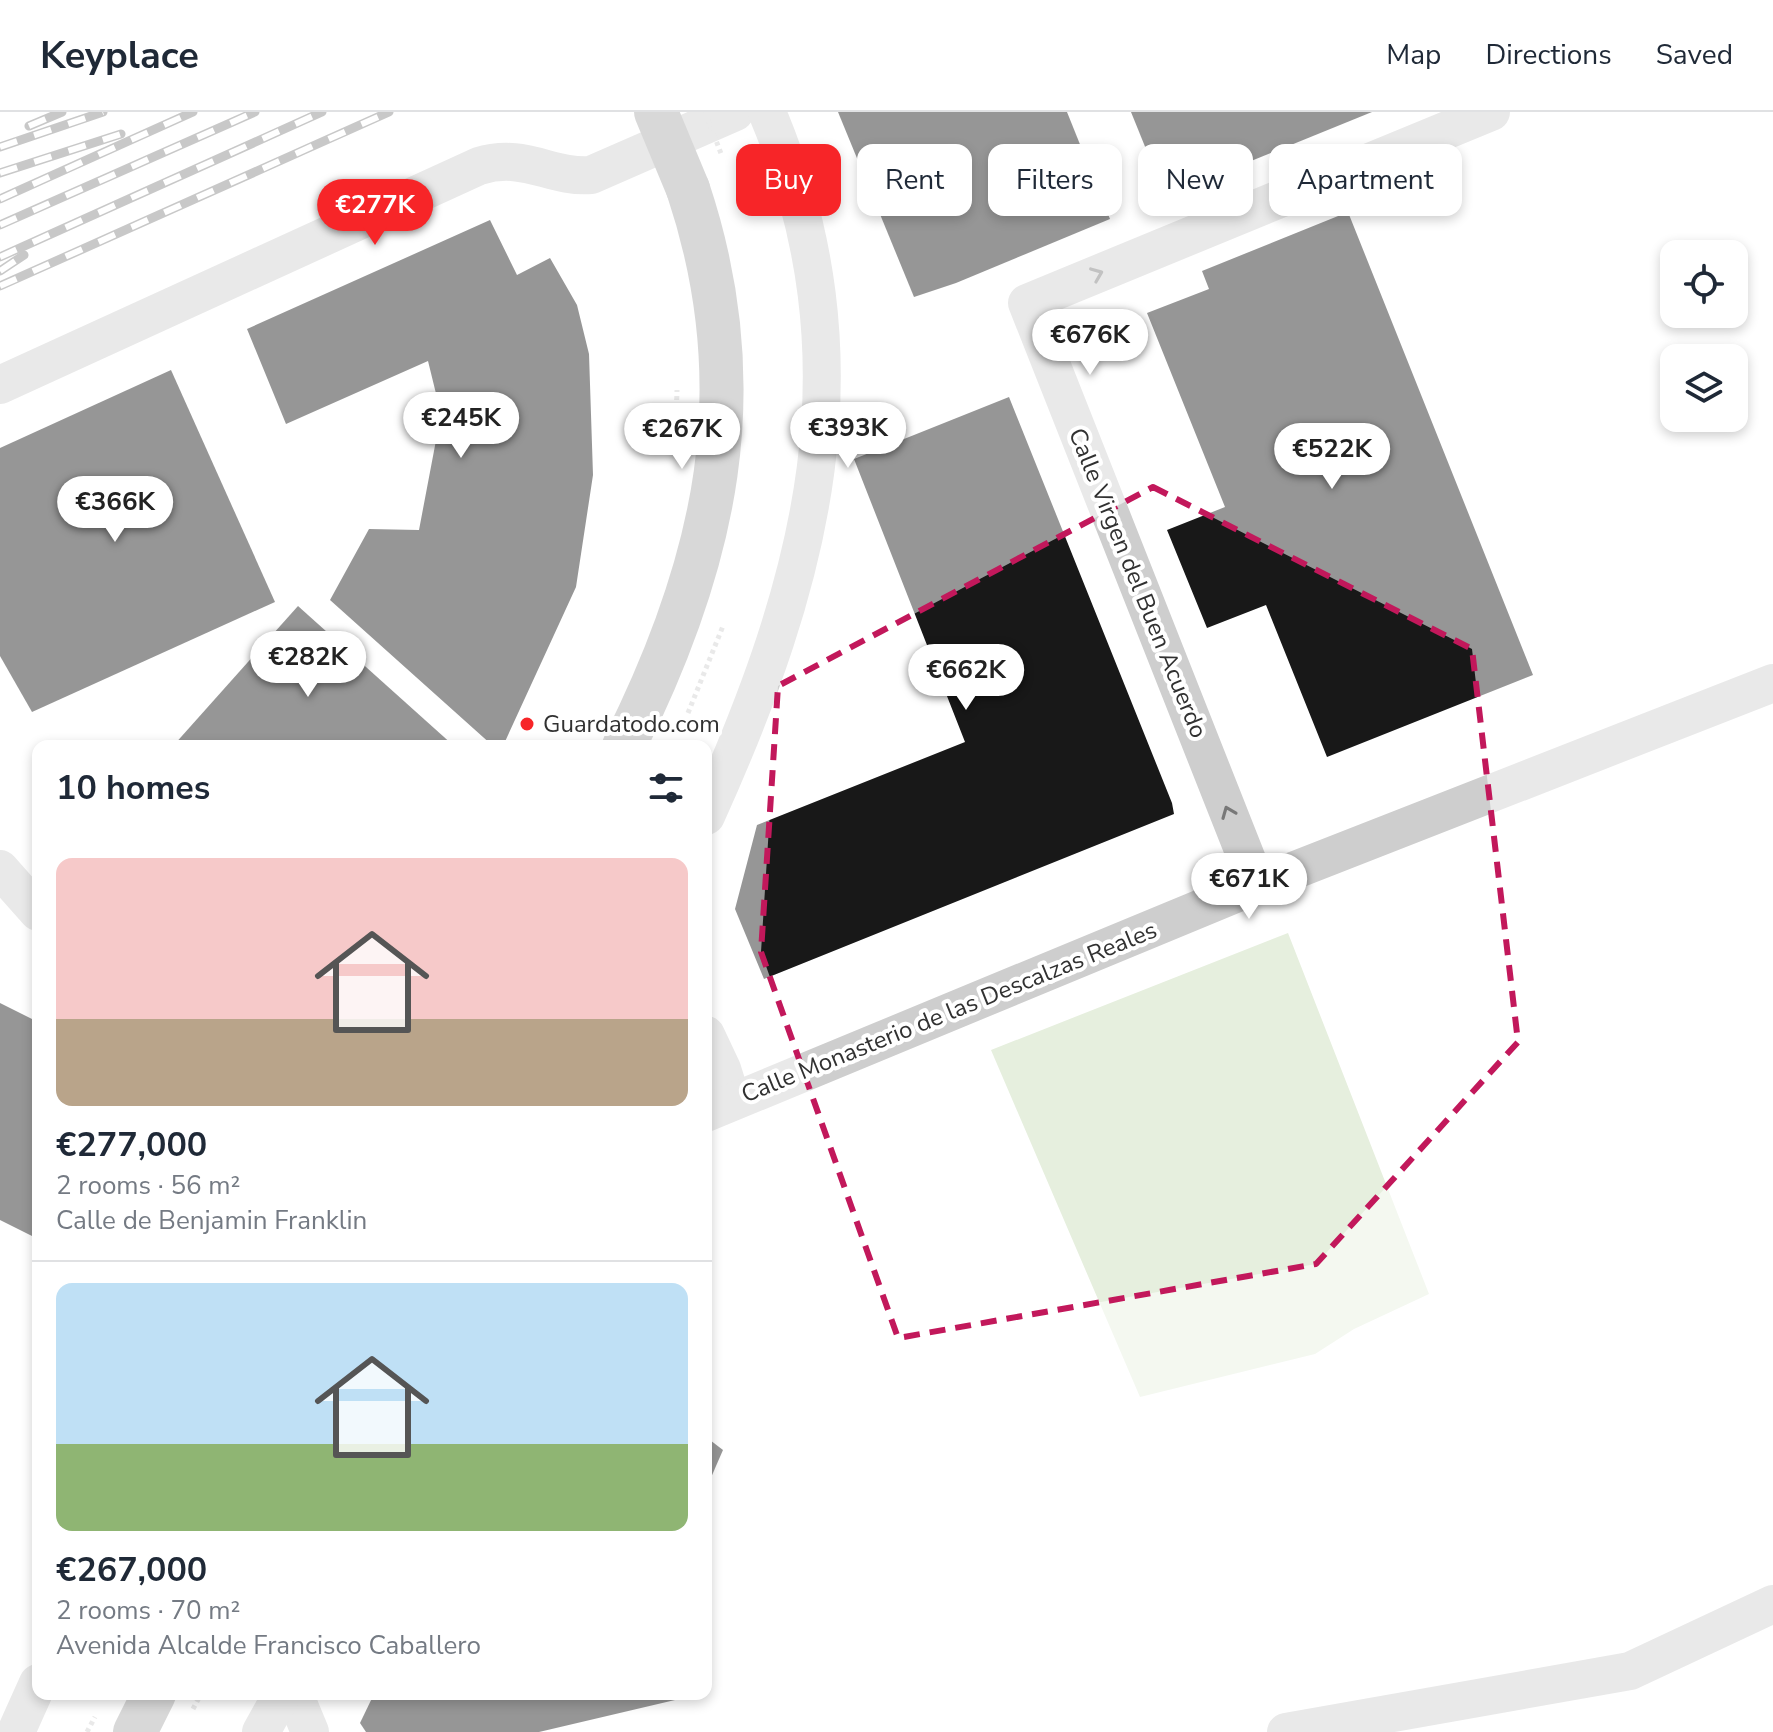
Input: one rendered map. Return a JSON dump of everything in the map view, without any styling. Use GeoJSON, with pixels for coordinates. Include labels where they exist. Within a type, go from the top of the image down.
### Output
{"type":"FeatureCollection","features":[{"type":"Feature","properties":{"kind":"main road"},"geometry":{"type":"LineString","coordinates":[[627,740],[667,654],[702,548],[714,495],[721,435],[722,374],[712,275],[688,189],[656,112]]}},
{"type":"Feature","properties":{"kind":"main road"},"geometry":{"type":"LineString","coordinates":[[135,1732],[151,1700]]}},
{"type":"Feature","properties":{"kind":"street"},"geometry":{"type":"LineString","coordinates":[[0,385],[479,166],[511,160],[571,174],[591,175],[735,112]]}},
{"type":"Feature","properties":{"kind":"street"},"geometry":{"type":"LineString","coordinates":[[712,803],[733,757],[793,588],[814,493],[820,449],[821,349],[811,264],[799,202],[767,112]]}},
{"type":"Feature","properties":{"kind":"street","name":"Calle Virgen del Buen Acuerdo"},"geometry":{"type":"LineString","coordinates":[[1257,885],[1027,303],[1491,112]]}},
{"type":"Feature","properties":{"kind":"street","name":"Calle Monasterio de las Descalzas Reales"},"geometry":{"type":"LineString","coordinates":[[719,1107],[1257,885],[1773,683]]}},
{"type":"Feature","properties":{"kind":"street"},"geometry":{"type":"LineString","coordinates":[[0,869],[32,905]]}},
{"type":"Feature","properties":{"kind":"street"},"geometry":{"type":"LineString","coordinates":[[712,1048],[722,1069],[719,1107]]}},
{"type":"Feature","properties":{"kind":"street"},"geometry":{"type":"LineString","coordinates":[[1286,1732],[1630,1671],[1773,1604]]}},
{"type":"Feature","properties":{"kind":"street"},"geometry":{"type":"LineString","coordinates":[[16,1732],[32,1696]]}},
{"type":"Feature","properties":{"kind":"street"},"geometry":{"type":"LineString","coordinates":[[24,1732],[50,1700]]}},
{"type":"Feature","properties":{"kind":"street"},"geometry":{"type":"LineString","coordinates":[[261,1732],[279,1700]]}},
{"type":"Feature","properties":{"kind":"street"},"geometry":{"type":"LineString","coordinates":[[298,1700],[310,1732]]}},
{"type":"Feature","properties":{"kind":"path"},"geometry":{"type":"LineString","coordinates":[[705,112],[723,160]]}},
{"type":"Feature","properties":{"kind":"path"},"geometry":{"type":"LineString","coordinates":[[676,425],[678,382]]}},
{"type":"Feature","properties":{"kind":"highlighted area"},"geometry":{"type":"Polygon","coordinates":[[[1153,487],[1472,649],[1518,1042],[1316,1264],[898,1338],[761,952],[778,686],[1153,487]]]}},
{"type":"Feature","properties":{"kind":"green space"},"geometry":{"type":"Polygon","coordinates":[[[1288,933],[1429,1294],[1354,1329],[1315,1354],[1140,1397],[991,1050],[1288,933]]]}},
{"type":"Feature","properties":{"kind":"building"},"geometry":{"type":"Polygon","coordinates":[[[838,112],[1067,112],[1080,144],[988,144],[988,216],[1109,216],[1110,219],[956,283],[914,297],[881,216],[972,216],[972,144],[857,144],[857,158],[838,112]]]}},
{"type":"Feature","properties":{"kind":"building"},"geometry":{"type":"Polygon","coordinates":[[[1131,112],[1372,112],[1293,144],[1269,144],[1269,154],[1253,160],[1253,144],[1144,144],[1131,112]]]}},
{"type":"Feature","properties":{"kind":"building"},"geometry":{"type":"Polygon","coordinates":[[[1338,216],[1350,216],[1533,675],[1327,757],[1266,605],[1207,628],[1167,530],[1225,507],[1147,313],[1209,289],[1202,271],[1338,216]]]}},
{"type":"Feature","properties":{"kind":"building"},"geometry":{"type":"Polygon","coordinates":[[[490,220],[517,275],[550,258],[577,305],[589,354],[593,475],[576,587],[506,740],[486,740],[330,600],[369,529],[419,530],[441,414],[428,361],[286,424],[247,329],[490,220]]]}},
{"type":"Feature","properties":{"kind":"building"},"geometry":{"type":"Polygon","coordinates":[[[171,370],[275,602],[32,712],[0,656],[0,448],[171,370]]]}},
{"type":"Feature","properties":{"kind":"building"},"geometry":{"type":"Polygon","coordinates":[[[1009,397],[1174,814],[764,979],[735,909],[757,825],[965,742],[854,459],[1009,397]]]}},
{"type":"Feature","properties":{"kind":"building"},"geometry":{"type":"Polygon","coordinates":[[[298,606],[447,740],[178,740],[298,606]]]}},
{"type":"Feature","properties":{"kind":"building"},"geometry":{"type":"Polygon","coordinates":[[[0,1003],[32,1019],[32,1236],[0,1220],[0,1003]]]}},
{"type":"Feature","properties":{"kind":"building"},"geometry":{"type":"Polygon","coordinates":[[[712,1442],[723,1450],[712,1475],[712,1442]]]}},
{"type":"Feature","properties":{"kind":"building"},"geometry":{"type":"Polygon","coordinates":[[[371,1700],[675,1700],[539,1732],[366,1732],[360,1723],[371,1700]]]}},
{"type":"Feature","properties":{"kind":"railway"},"geometry":{"type":"LineString","coordinates":[[29,126],[62,112]]}},
{"type":"Feature","properties":{"kind":"railway"},"geometry":{"type":"LineString","coordinates":[[0,147],[103,112]]}},
{"type":"Feature","properties":{"kind":"railway"},"geometry":{"type":"LineString","coordinates":[[0,199],[193,112]]}},
{"type":"Feature","properties":{"kind":"railway"},"geometry":{"type":"LineString","coordinates":[[0,225],[255,112]]}},
{"type":"Feature","properties":{"kind":"railway"},"geometry":{"type":"LineString","coordinates":[[0,257],[322,112]]}},
{"type":"Feature","properties":{"kind":"railway"},"geometry":{"type":"LineString","coordinates":[[0,286],[389,112]]}},
{"type":"Feature","properties":{"kind":"railway"},"geometry":{"type":"LineString","coordinates":[[0,173],[121,134]]}},
{"type":"Feature","properties":{"kind":"railway"},"geometry":{"type":"LineString","coordinates":[[0,271],[24,255]]}},
{"type":"Feature","properties":{"kind":"place","name":"Guardatodo.com"},"geometry":{"type":"Point","coordinates":[527,724]}}]}
